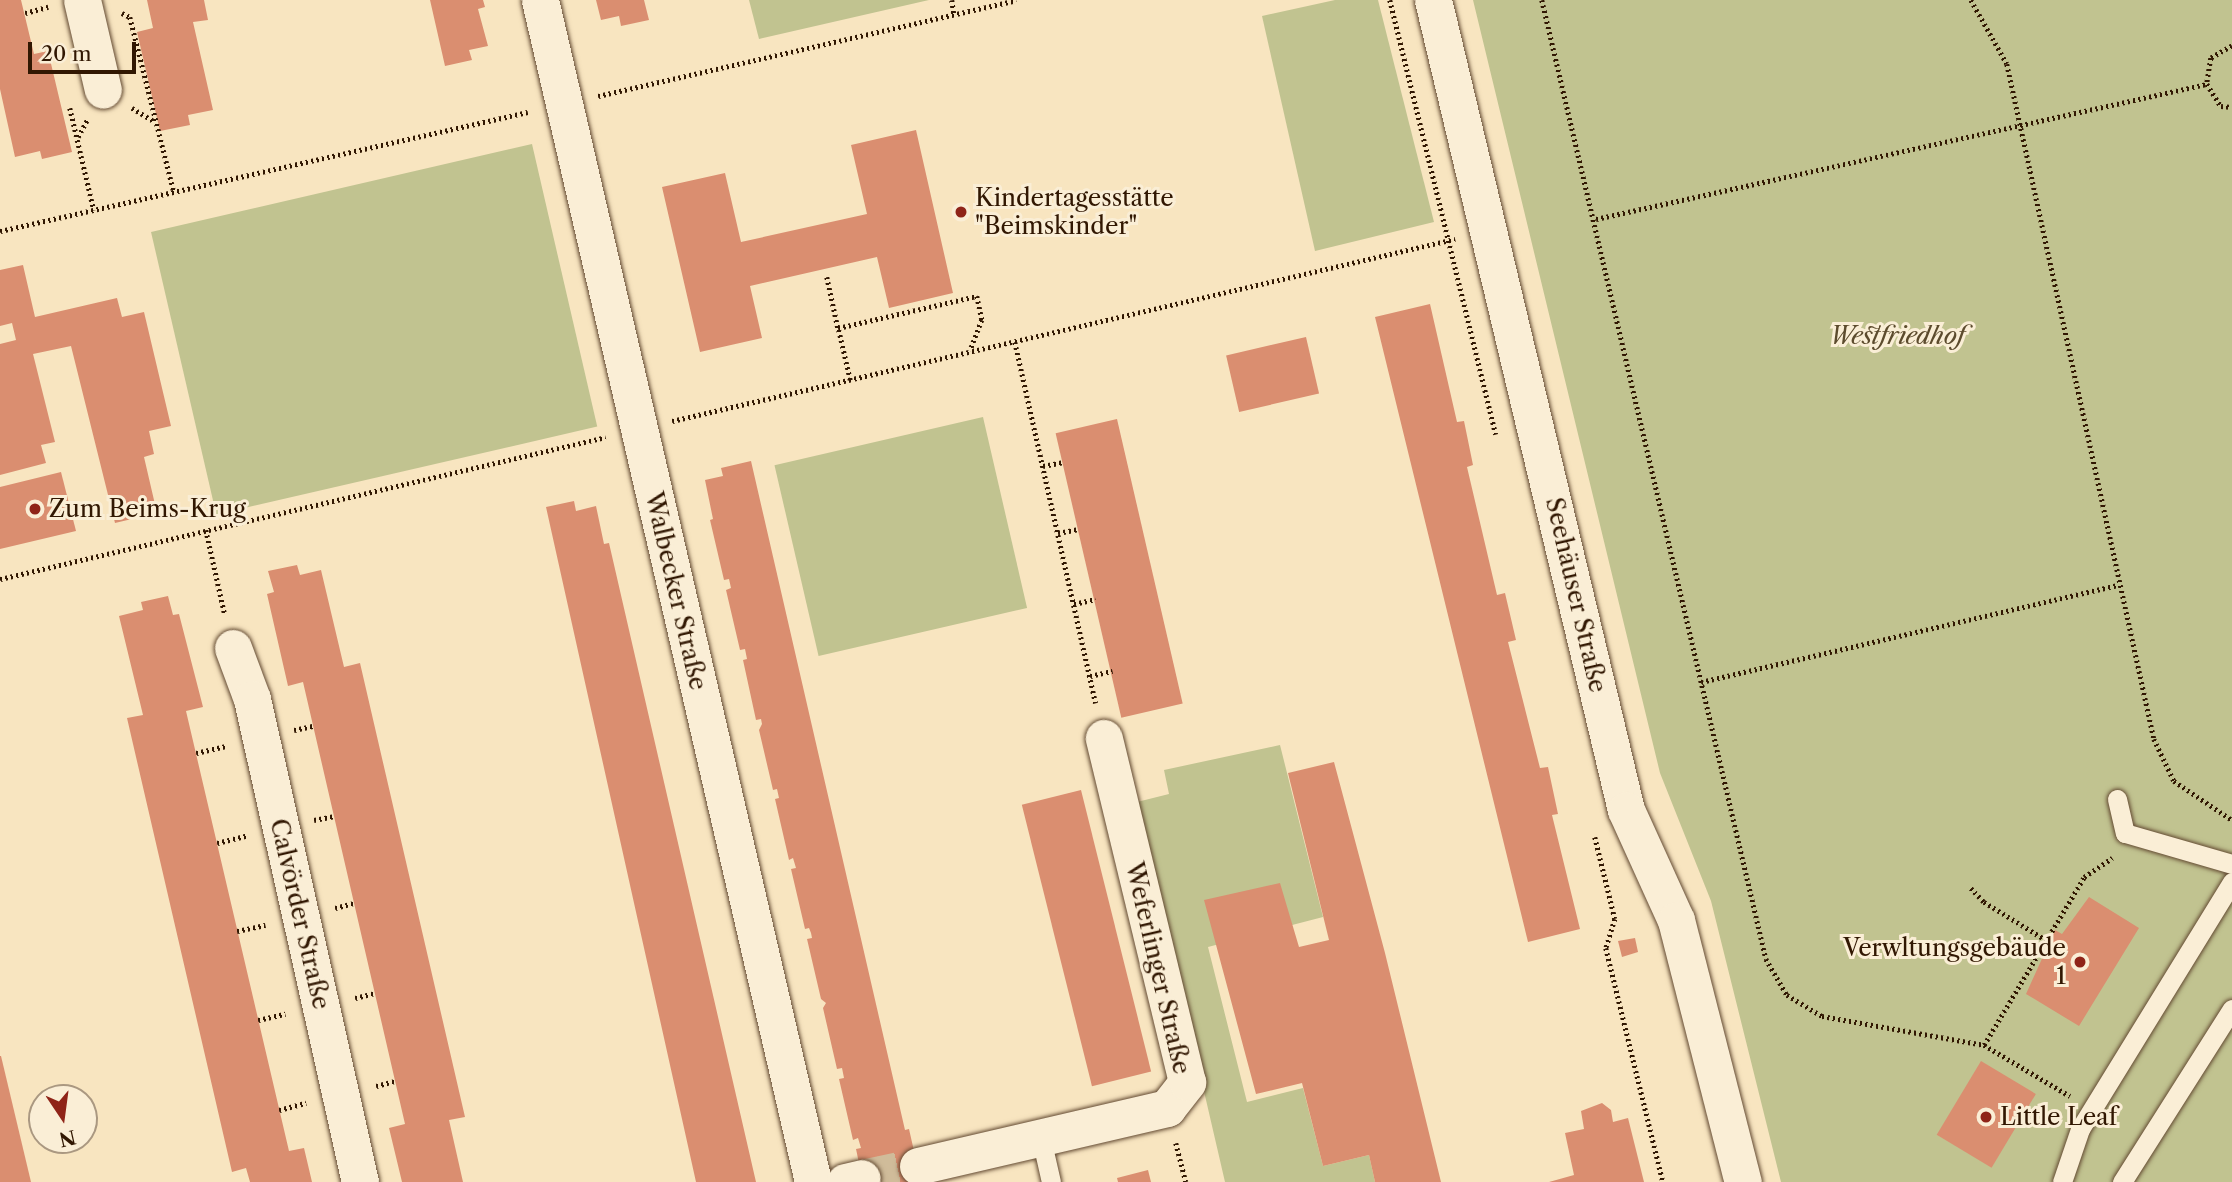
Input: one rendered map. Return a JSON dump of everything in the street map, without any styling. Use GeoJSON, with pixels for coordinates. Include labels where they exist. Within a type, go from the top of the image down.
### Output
{"type":"FeatureCollection","features":[{"type":"Feature","properties":{"kind":"street","name":"Walbecker Straße"},"geometry":{"type":"LineString","coordinates":[[540,0],[813,1182]]}},
{"type":"Feature","properties":{"kind":"street","name":"Seehäuser Straße"},"geometry":{"type":"LineString","coordinates":[[1433,0],[1626,810],[1676,920],[1743,1182]]}},
{"type":"Feature","properties":{"kind":"street"},"geometry":{"type":"LineString","coordinates":[[69,3],[103,90]]}},
{"type":"Feature","properties":{"kind":"street","name":"Calvörder Straße"},"geometry":{"type":"LineString","coordinates":[[233,648],[255,712],[360,1182]]}},
{"type":"Feature","properties":{"kind":"street","name":"Weferlinger Straße"},"geometry":{"type":"LineString","coordinates":[[918,1166],[1167,1108],[1187,1082],[1104,738]]}},
{"type":"Feature","properties":{"kind":"lane"},"geometry":{"type":"LineString","coordinates":[[2117,799],[2125,833],[2232,864]]}},
{"type":"Feature","properties":{"kind":"lane"},"geometry":{"type":"LineString","coordinates":[[2062,1182],[2071,1147],[2092,1109],[2232,882]]}},
{"type":"Feature","properties":{"kind":"lane"},"geometry":{"type":"LineString","coordinates":[[2122,1182],[2232,1009]]}},
{"type":"Feature","properties":{"kind":"lane"},"geometry":{"type":"LineString","coordinates":[[1041,1138],[1052,1182]]}},
{"type":"Feature","properties":{"kind":"path"},"geometry":{"type":"LineString","coordinates":[[952,0],[954,14]]}},
{"type":"Feature","properties":{"kind":"path"},"geometry":{"type":"LineString","coordinates":[[624,90],[1016,0]]}},
{"type":"Feature","properties":{"kind":"path"},"geometry":{"type":"LineString","coordinates":[[1542,0],[1596,219],[1766,959],[1787,995],[1822,1016],[1984,1045],[2092,1109]]}},
{"type":"Feature","properties":{"kind":"path"},"geometry":{"type":"LineString","coordinates":[[1971,0],[2007,64],[2149,722],[2169,774],[2181,788],[2232,820]]}},
{"type":"Feature","properties":{"kind":"path"},"geometry":{"type":"LineString","coordinates":[[24,13],[69,3]]}},
{"type":"Feature","properties":{"kind":"path"},"geometry":{"type":"LineString","coordinates":[[118,10],[130,17],[174,192]]}},
{"type":"Feature","properties":{"kind":"path"},"geometry":{"type":"LineString","coordinates":[[2232,46],[2211,58],[2207,84],[2221,106],[2232,107]]}},
{"type":"Feature","properties":{"kind":"path"},"geometry":{"type":"LineString","coordinates":[[1596,219],[2207,84]]}},
{"type":"Feature","properties":{"kind":"path"},"geometry":{"type":"LineString","coordinates":[[0,231],[531,112]]}},
{"type":"Feature","properties":{"kind":"path"},"geometry":{"type":"LineString","coordinates":[[77,138],[94,210]]}},
{"type":"Feature","properties":{"kind":"path"},"geometry":{"type":"LineString","coordinates":[[657,425],[1448,241]]}},
{"type":"Feature","properties":{"kind":"path"},"geometry":{"type":"LineString","coordinates":[[827,277],[850,380]]}},
{"type":"Feature","properties":{"kind":"path"},"geometry":{"type":"LineString","coordinates":[[838,328],[977,296],[982,320],[970,352]]}},
{"type":"Feature","properties":{"kind":"path"},"geometry":{"type":"LineString","coordinates":[[1015,342],[1104,738]]}},
{"type":"Feature","properties":{"kind":"path"},"geometry":{"type":"LineString","coordinates":[[0,579],[618,435]]}},
{"type":"Feature","properties":{"kind":"path"},"geometry":{"type":"LineString","coordinates":[[1043,466],[1063,462]]}},
{"type":"Feature","properties":{"kind":"path"},"geometry":{"type":"LineString","coordinates":[[1058,533],[1078,529]]}},
{"type":"Feature","properties":{"kind":"path"},"geometry":{"type":"LineString","coordinates":[[206,530],[233,648]]}},
{"type":"Feature","properties":{"kind":"path"},"geometry":{"type":"LineString","coordinates":[[1701,682],[2118,585]]}},
{"type":"Feature","properties":{"kind":"path"},"geometry":{"type":"LineString","coordinates":[[1074,604],[1095,599]]}},
{"type":"Feature","properties":{"kind":"path"},"geometry":{"type":"LineString","coordinates":[[1090,676],[1111,671]]}},
{"type":"Feature","properties":{"kind":"path"},"geometry":{"type":"LineString","coordinates":[[1984,1045],[2084,877],[2117,855],[2125,833]]}},
{"type":"Feature","properties":{"kind":"path"},"geometry":{"type":"LineString","coordinates":[[1971,888],[1984,902],[2046,940]]}},
{"type":"Feature","properties":{"kind":"path"},"geometry":{"type":"LineString","coordinates":[[1615,919],[1606,948],[1663,1182]]}},
{"type":"Feature","properties":{"kind":"green space"},"geometry":{"type":"Polygon","coordinates":[[[749,0],[929,0],[759,39],[749,0]]]}},
{"type":"Feature","properties":{"kind":"green space"},"geometry":{"type":"Polygon","coordinates":[[[1335,0],[1378,0],[1434,222],[1315,251],[1262,16],[1335,0]]]}},
{"type":"Feature","properties":{"kind":"green space","name":"Westfriedhof"},"geometry":{"type":"Polygon","coordinates":[[[1473,0],[2232,0],[2232,1182],[1781,1182],[1711,901],[1660,773],[1473,0]]]}},
{"type":"Feature","properties":{"kind":"green space"},"geometry":{"type":"Polygon","coordinates":[[[532,144],[597,427],[216,515],[151,232],[532,144]]]}},
{"type":"Feature","properties":{"kind":"green space"},"geometry":{"type":"Polygon","coordinates":[[[983,417],[1027,608],[819,656],[774,465],[983,417]]]}},
{"type":"Feature","properties":{"kind":"green space"},"geometry":{"type":"Polygon","coordinates":[[[1280,745],[1323,917],[1208,947],[1247,1102],[1303,1088],[1323,1166],[1369,1155],[1375,1182],[1225,1182],[1137,802],[1169,794],[1164,770],[1280,745]]]}},
{"type":"Feature","properties":{"kind":"building"},"geometry":{"type":"Polygon","coordinates":[[[0,0],[21,0],[34,54],[48,51],[72,152],[42,159],[40,151],[15,157],[0,89],[0,0]]]}},
{"type":"Feature","properties":{"kind":"building"},"geometry":{"type":"Polygon","coordinates":[[[147,0],[204,0],[208,20],[193,22],[213,110],[188,115],[190,125],[160,131],[137,32],[153,28],[147,0]]]}},
{"type":"Feature","properties":{"kind":"building"},"geometry":{"type":"Polygon","coordinates":[[[430,0],[483,0],[485,7],[478,9],[488,46],[469,50],[472,60],[445,66],[430,0]]]}},
{"type":"Feature","properties":{"kind":"building"},"geometry":{"type":"Polygon","coordinates":[[[596,0],[644,0],[649,20],[621,26],[619,16],[601,20],[596,0]]]}},
{"type":"Feature","properties":{"kind":"building"},"geometry":{"type":"Polygon","coordinates":[[[916,130],[953,293],[889,308],[877,257],[750,286],[762,338],[700,352],[662,187],[725,173],[741,242],[867,214],[851,145],[916,130]]]}},
{"type":"Feature","properties":{"kind":"building"},"geometry":{"type":"Polygon","coordinates":[[[23,265],[35,317],[117,298],[122,317],[144,312],[171,426],[149,431],[154,454],[144,457],[157,513],[115,523],[71,346],[33,354],[55,442],[41,445],[46,463],[0,475],[0,344],[16,340],[12,323],[0,326],[0,270],[23,265]]]}},
{"type":"Feature","properties":{"kind":"building"},"geometry":{"type":"Polygon","coordinates":[[[1430,304],[1457,422],[1464,421],[1473,465],[1467,467],[1497,595],[1505,593],[1516,640],[1508,642],[1540,768],[1548,767],[1558,814],[1552,815],[1580,929],[1528,942],[1375,317],[1430,304]]]}},
{"type":"Feature","properties":{"kind":"building"},"geometry":{"type":"Polygon","coordinates":[[[1306,337],[1319,394],[1239,412],[1226,355],[1306,337]]]}},
{"type":"Feature","properties":{"kind":"building"},"geometry":{"type":"Polygon","coordinates":[[[1117,419],[1183,704],[1121,718],[1056,433],[1117,419]]]}},
{"type":"Feature","properties":{"kind":"building"},"geometry":{"type":"Polygon","coordinates":[[[751,461],[905,1130],[909,1129],[921,1182],[863,1182],[856,1149],[861,1148],[858,1138],[853,1140],[839,1079],[844,1078],[842,1068],[837,1069],[823,1008],[826,1003],[821,999],[807,939],[812,938],[811,933],[809,928],[805,929],[791,869],[796,868],[793,858],[789,860],[775,799],[779,798],[777,789],[773,790],[759,730],[761,719],[756,720],[743,660],[747,659],[745,649],[740,650],[726,590],[731,588],[729,579],[724,580],[710,520],[713,519],[705,480],[723,476],[721,468],[751,461]]]}},
{"type":"Feature","properties":{"kind":"building","name":"Zum Beims-Krug"},"geometry":{"type":"Polygon","coordinates":[[[61,472],[76,531],[0,549],[0,487],[61,472]]]}},
{"type":"Feature","properties":{"kind":"building"},"geometry":{"type":"Polygon","coordinates":[[[574,501],[576,511],[596,506],[604,544],[609,543],[756,1182],[696,1182],[546,507],[574,501]]]}},
{"type":"Feature","properties":{"kind":"building"},"geometry":{"type":"Polygon","coordinates":[[[297,565],[300,575],[321,570],[344,667],[360,663],[465,1117],[449,1120],[463,1182],[402,1182],[389,1128],[405,1124],[303,682],[288,686],[267,594],[274,592],[268,571],[297,565]]]}},
{"type":"Feature","properties":{"kind":"building"},"geometry":{"type":"Polygon","coordinates":[[[168,596],[173,615],[179,614],[203,707],[186,711],[289,1151],[304,1148],[312,1182],[250,1182],[246,1168],[232,1172],[127,718],[143,715],[119,616],[143,610],[141,602],[168,596]]]}},
{"type":"Feature","properties":{"kind":"building"},"geometry":{"type":"Polygon","coordinates":[[[1334,762],[1385,953],[1441,1182],[1375,1182],[1369,1155],[1323,1166],[1302,1083],[1256,1094],[1204,900],[1280,883],[1299,947],[1329,940],[1288,773],[1334,762]]]}},
{"type":"Feature","properties":{"kind":"building"},"geometry":{"type":"Polygon","coordinates":[[[1081,790],[1151,1071],[1092,1086],[1022,805],[1081,790]]]}},
{"type":"Feature","properties":{"kind":"building","name":"Verwltungsgebäude 1"},"geometry":{"type":"Polygon","coordinates":[[[2089,897],[2139,928],[2079,1026],[2026,994],[2055,930],[2062,934],[2089,897]]]}},
{"type":"Feature","properties":{"kind":"building"},"geometry":{"type":"Polygon","coordinates":[[[1635,938],[1638,952],[1622,957],[1618,941],[1635,938]]]}},
{"type":"Feature","properties":{"kind":"building"},"geometry":{"type":"Polygon","coordinates":[[[1,1056],[31,1182],[0,1182],[1,1056]]]}},
{"type":"Feature","properties":{"kind":"building"},"geometry":{"type":"Polygon","coordinates":[[[1981,1061],[2036,1094],[1992,1168],[1937,1135],[1981,1061]]]}},
{"type":"Feature","properties":{"kind":"building"},"geometry":{"type":"Polygon","coordinates":[[[1602,1103],[1611,1110],[1613,1122],[1628,1118],[1644,1182],[1549,1182],[1574,1175],[1565,1133],[1584,1129],[1581,1111],[1602,1103]]]}},
{"type":"Feature","properties":{"kind":"building"},"geometry":{"type":"Polygon","coordinates":[[[1148,1170],[1151,1182],[1118,1182],[1117,1178],[1148,1170]]]}},
{"type":"Feature","properties":{"kind":"tunnel"},"geometry":{"type":"LineString","coordinates":[[862,1178],[918,1166]]}},
{"type":"Feature","properties":{"kind":"place","name":"Kindertagesstätte \"Beimskinder\""},"geometry":{"type":"Point","coordinates":[961,212]}},
{"type":"Feature","properties":{"kind":"place","name":"Zum Beims-Krug"},"geometry":{"type":"Point","coordinates":[35,509]}},
{"type":"Feature","properties":{"kind":"place","name":"Verwltungsgebäude 1"},"geometry":{"type":"Point","coordinates":[2080,962]}},
{"type":"Feature","properties":{"kind":"place","name":"Little Leaf"},"geometry":{"type":"Point","coordinates":[1986,1117]}}]}
